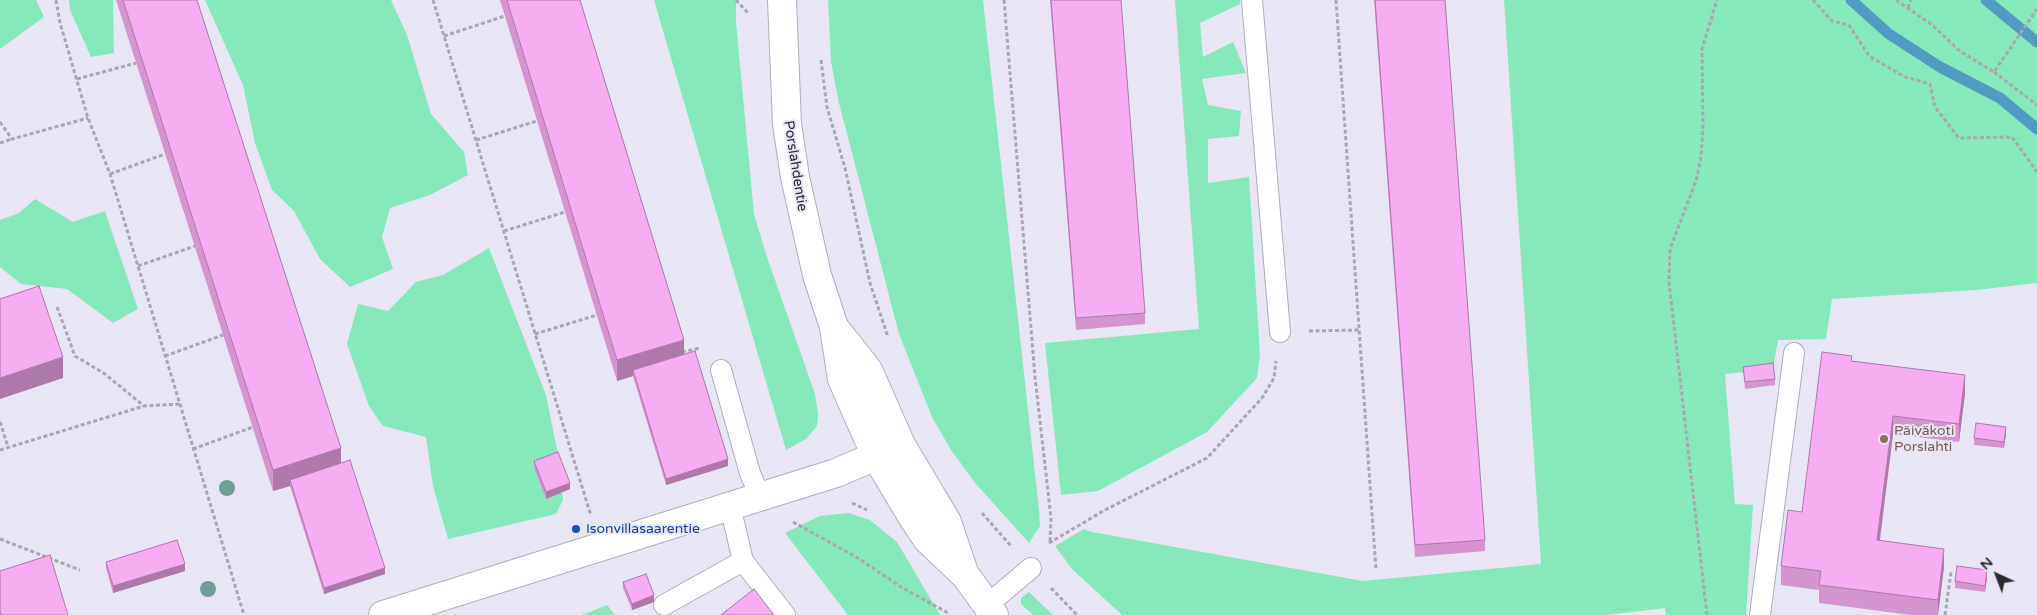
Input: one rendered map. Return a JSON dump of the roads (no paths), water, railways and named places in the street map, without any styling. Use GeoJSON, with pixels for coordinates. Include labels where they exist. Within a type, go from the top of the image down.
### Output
{"type":"FeatureCollection","features":[{"type":"Feature","properties":{"kind":"street","name":"Porslahdentie"},"geometry":{"type":"LineString","coordinates":[[782,0],[787,124],[795,177],[818,275],[834,327],[842,379],[876,456],[927,538],[966,576],[990,610]]}},
{"type":"Feature","properties":{"kind":"street","name":"Porslahdentie"},"geometry":{"type":"LineString","coordinates":[[834,327],[868,370],[901,445],[947,522],[966,576]]}},
{"type":"Feature","properties":{"kind":"street"},"geometry":{"type":"LineString","coordinates":[[393,613],[836,473],[901,445]]}},
{"type":"Feature","properties":{"kind":"lane"},"geometry":{"type":"LineString","coordinates":[[1252,0],[1280,332]]}},
{"type":"Feature","properties":{"kind":"lane"},"geometry":{"type":"LineString","coordinates":[[1760,615],[1794,353]]}},
{"type":"Feature","properties":{"kind":"lane"},"geometry":{"type":"LineString","coordinates":[[721,370],[750,473],[760,497]]}},
{"type":"Feature","properties":{"kind":"lane"},"geometry":{"type":"LineString","coordinates":[[730,506],[743,561],[785,615]]}},
{"type":"Feature","properties":{"kind":"lane"},"geometry":{"type":"LineString","coordinates":[[664,605],[743,561]]}},
{"type":"Feature","properties":{"kind":"lane"},"geometry":{"type":"LineString","coordinates":[[990,610],[1031,568]]}},
{"type":"Feature","properties":{"kind":"waterway"},"geometry":{"type":"LineString","coordinates":[[1851,0],[1889,34],[1940,67],[2000,98],[2037,129]]}},
{"type":"Feature","properties":{"kind":"waterway"},"geometry":{"type":"LineString","coordinates":[[1986,0],[2037,42]]}},
{"type":"Feature","properties":{"kind":"place","name":"Päiväkoti Porslahti"},"geometry":{"type":"Point","coordinates":[1884,439]}},
{"type":"Feature","properties":{"kind":"place","name":"Isonvillasaarentie"},"geometry":{"type":"Point","coordinates":[576,529]}}]}
